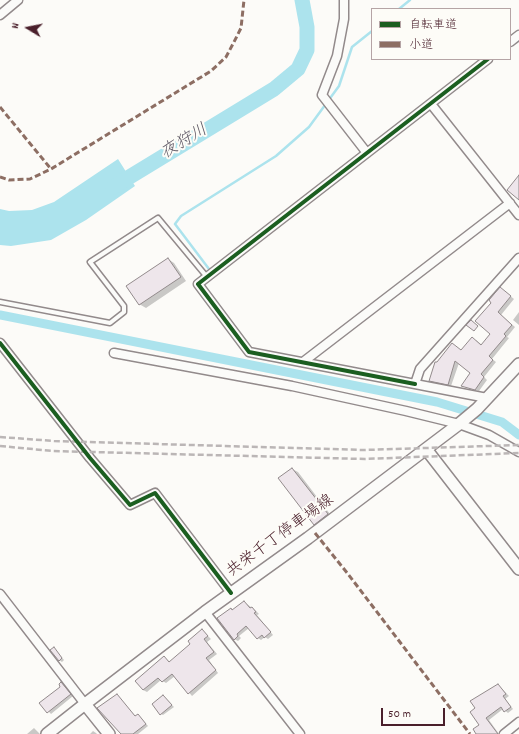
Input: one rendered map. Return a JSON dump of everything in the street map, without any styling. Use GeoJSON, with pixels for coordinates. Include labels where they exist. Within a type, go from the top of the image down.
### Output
{"type":"FeatureCollection","features":[{"type":"Feature","properties":{"kind":"main road","name":"共栄千丁停車場線"},"geometry":{"type":"LineString","coordinates":[[47,734],[205,612],[308,538],[459,424],[477,409],[519,364]]}},
{"type":"Feature","properties":{"kind":"main road"},"geometry":{"type":"LineString","coordinates":[[426,449],[519,569]]}},
{"type":"Feature","properties":{"kind":"main road"},"geometry":{"type":"LineString","coordinates":[[85,704],[109,734]]}},
{"type":"Feature","properties":{"kind":"street"},"geometry":{"type":"LineString","coordinates":[[0,15],[18,0]]}},
{"type":"Feature","properties":{"kind":"street"},"geometry":{"type":"LineString","coordinates":[[344,0],[344,19],[337,56],[322,95],[367,153]]}},
{"type":"Feature","properties":{"kind":"street"},"geometry":{"type":"LineString","coordinates":[[511,41],[519,35]]}},
{"type":"Feature","properties":{"kind":"street"},"geometry":{"type":"LineString","coordinates":[[487,60],[198,284],[249,352],[487,398]]}},
{"type":"Feature","properties":{"kind":"street"},"geometry":{"type":"LineString","coordinates":[[431,104],[519,215]]}},
{"type":"Feature","properties":{"kind":"street"},"geometry":{"type":"LineString","coordinates":[[303,362],[510,203]]}},
{"type":"Feature","properties":{"kind":"street"},"geometry":{"type":"LineString","coordinates":[[415,384],[420,369],[519,258]]}},
{"type":"Feature","properties":{"kind":"street"},"geometry":{"type":"LineString","coordinates":[[0,343],[90,458],[130,505],[155,493],[231,593]]}},
{"type":"Feature","properties":{"kind":"street"},"geometry":{"type":"LineString","coordinates":[[114,353],[292,386],[406,410],[459,424],[489,435],[519,452]]}},
{"type":"Feature","properties":{"kind":"street"},"geometry":{"type":"LineString","coordinates":[[0,594],[85,704]]}},
{"type":"Feature","properties":{"kind":"street"},"geometry":{"type":"LineString","coordinates":[[205,612],[300,734]]}},
{"type":"Feature","properties":{"kind":"street"},"geometry":{"type":"LineString","coordinates":[[504,734],[519,722]]}},
{"type":"Feature","properties":{"kind":"lane"},"geometry":{"type":"LineString","coordinates":[[0,302],[110,323],[124,312],[124,306],[90,262],[158,218],[207,277]]}},
{"type":"Feature","properties":{"kind":"water"},"geometry":{"type":"Polygon","coordinates":[[[118,159],[135,186],[86,220],[51,240],[11,246],[0,245],[0,209],[9,211],[32,210],[54,202],[118,159]]]}},
{"type":"Feature","properties":{"kind":"building"},"geometry":{"type":"Polygon","coordinates":[[[519,175],[519,200],[507,190],[519,175]]]}},
{"type":"Feature","properties":{"kind":"building"},"geometry":{"type":"Polygon","coordinates":[[[168,258],[181,277],[139,305],[126,286],[168,258]]]}},
{"type":"Feature","properties":{"kind":"building"},"geometry":{"type":"Polygon","coordinates":[[[500,287],[511,296],[498,312],[512,325],[504,334],[506,336],[489,356],[493,360],[481,374],[484,377],[475,390],[461,386],[470,373],[455,361],[448,385],[429,381],[435,362],[437,362],[452,343],[461,350],[472,337],[481,345],[490,334],[475,321],[491,303],[489,300],[500,287]]]}},
{"type":"Feature","properties":{"kind":"building"},"geometry":{"type":"Polygon","coordinates":[[[471,320],[478,326],[474,331],[466,325],[471,320]]]}},
{"type":"Feature","properties":{"kind":"building"},"geometry":{"type":"Polygon","coordinates":[[[292,468],[328,514],[314,525],[278,478],[292,468]]]}},
{"type":"Feature","properties":{"kind":"building"},"geometry":{"type":"Polygon","coordinates":[[[244,601],[250,608],[252,607],[256,612],[254,613],[271,632],[264,638],[262,635],[257,639],[246,626],[237,634],[238,636],[234,640],[217,618],[231,608],[232,610],[244,601]]]}},
{"type":"Feature","properties":{"kind":"building"},"geometry":{"type":"Polygon","coordinates":[[[202,629],[208,636],[204,639],[214,652],[206,658],[216,670],[188,694],[172,674],[162,682],[158,678],[143,690],[135,681],[164,656],[169,662],[190,644],[188,641],[202,629]]]}},
{"type":"Feature","properties":{"kind":"building"},"geometry":{"type":"Polygon","coordinates":[[[54,647],[62,658],[59,661],[50,650],[54,647]]]}},
{"type":"Feature","properties":{"kind":"building"},"geometry":{"type":"Polygon","coordinates":[[[61,682],[71,694],[47,713],[39,703],[60,687],[59,684],[61,682]]]}},
{"type":"Feature","properties":{"kind":"building"},"geometry":{"type":"Polygon","coordinates":[[[498,684],[506,694],[503,696],[511,707],[504,712],[501,707],[486,718],[498,734],[476,734],[473,729],[479,725],[470,712],[475,708],[470,701],[498,684]]]}},
{"type":"Feature","properties":{"kind":"building"},"geometry":{"type":"Polygon","coordinates":[[[117,694],[135,716],[138,714],[146,724],[133,734],[121,734],[97,708],[117,694]]]}},
{"type":"Feature","properties":{"kind":"building"},"geometry":{"type":"Polygon","coordinates":[[[163,695],[172,705],[160,715],[152,704],[163,695]]]}},
{"type":"Feature","properties":{"kind":"waterway","name":"夜狩川"},"geometry":{"type":"LineString","coordinates":[[113,187],[274,89],[298,69],[307,50],[307,27],[302,0]]}},
{"type":"Feature","properties":{"kind":"waterway"},"geometry":{"type":"LineString","coordinates":[[400,8],[410,0]]}},
{"type":"Feature","properties":{"kind":"waterway"},"geometry":{"type":"LineString","coordinates":[[209,269],[175,224],[181,216],[276,156],[309,127],[339,86],[352,47],[371,32]]}},
{"type":"Feature","properties":{"kind":"waterway"},"geometry":{"type":"LineString","coordinates":[[0,315],[437,402],[502,422],[519,435]]}},
{"type":"Feature","properties":{"kind":"railway"},"geometry":{"type":"LineString","coordinates":[[0,437],[54,441],[364,450],[519,445]]}},
{"type":"Feature","properties":{"kind":"railway"},"geometry":{"type":"LineString","coordinates":[[0,446],[53,451],[365,459],[519,453]]}},
{"type":"Feature","properties":{"kind":"marked path"},"geometry":{"type":"LineString","coordinates":[[0,177],[9,180],[30,179],[51,169],[211,71],[226,57],[241,28],[244,0]]}},
{"type":"Feature","properties":{"kind":"marked path"},"geometry":{"type":"LineString","coordinates":[[0,107],[51,169]]}},
{"type":"Feature","properties":{"kind":"marked path"},"geometry":{"type":"LineString","coordinates":[[315,533],[470,734]]}},
{"type":"Feature","properties":{"kind":"cycle path"},"geometry":{"type":"LineString","coordinates":[[415,384],[249,352],[198,284],[487,60]]}},
{"type":"Feature","properties":{"kind":"cycle path"},"geometry":{"type":"LineString","coordinates":[[0,343],[90,458],[130,505],[155,493],[231,593]]}}]}
